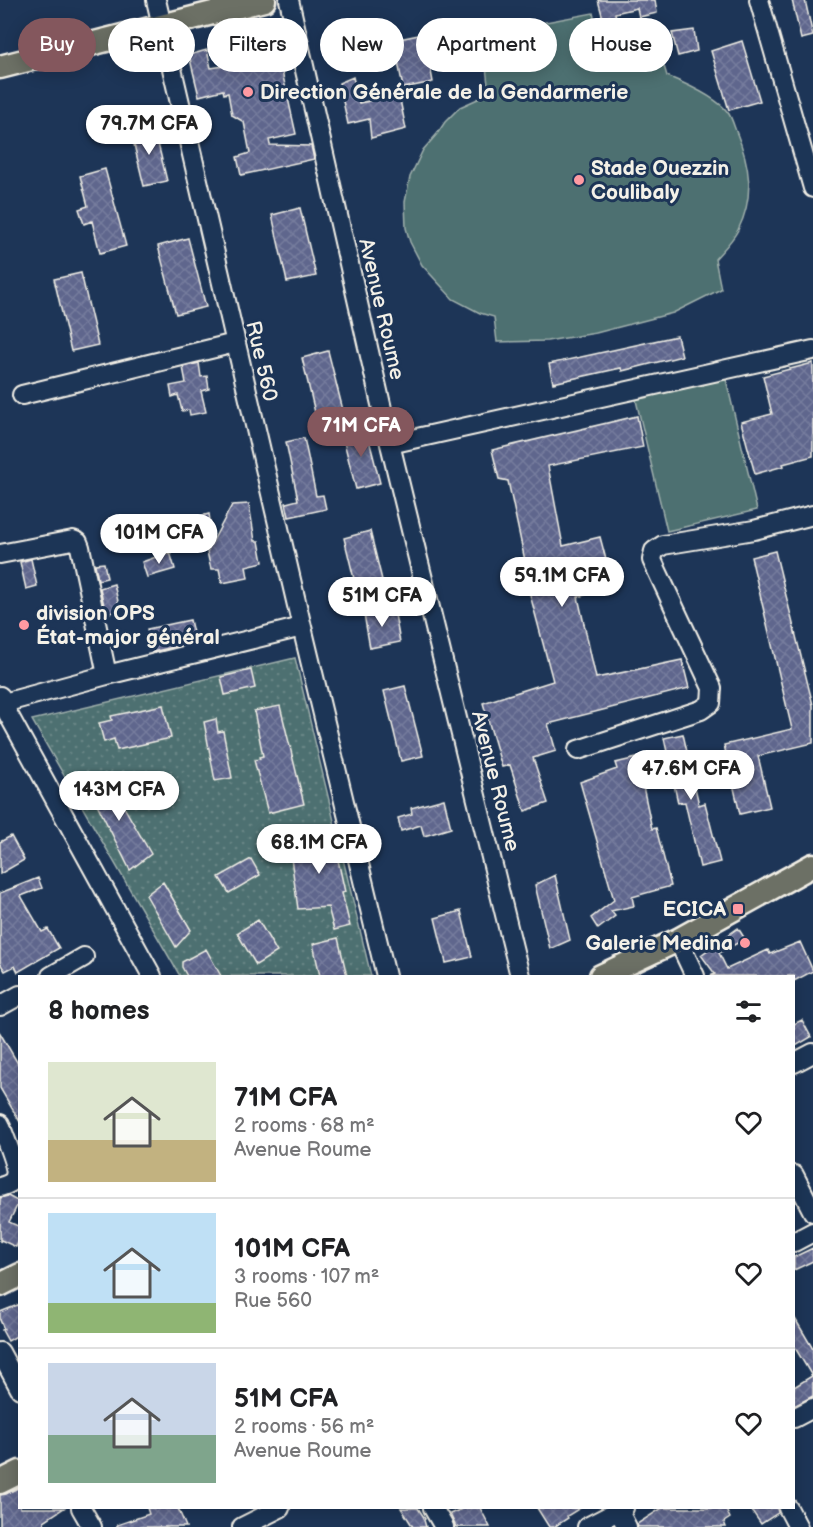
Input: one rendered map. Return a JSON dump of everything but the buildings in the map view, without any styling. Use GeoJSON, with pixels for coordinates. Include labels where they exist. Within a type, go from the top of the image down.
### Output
{"type":"FeatureCollection","features":[{"type":"Feature","properties":{"kind":"main road"},"geometry":{"type":"LineString","coordinates":[[193,18],[264,0]]}},
{"type":"Feature","properties":{"kind":"main road"},"geometry":{"type":"LineString","coordinates":[[0,67],[108,40]]}},
{"type":"Feature","properties":{"kind":"main road"},"geometry":{"type":"LineString","coordinates":[[603,975],[678,940],[813,865]]}},
{"type":"Feature","properties":{"kind":"main road"},"geometry":{"type":"LineString","coordinates":[[0,1285],[18,1276]]}},
{"type":"Feature","properties":{"kind":"main road"},"geometry":{"type":"LineString","coordinates":[[0,1482],[18,1473]]}},
{"type":"Feature","properties":{"kind":"street","name":"Rue 560"},"geometry":{"type":"LineString","coordinates":[[156,0],[160,18]]}},
{"type":"Feature","properties":{"kind":"street","name":"Avenue Roume"},"geometry":{"type":"LineString","coordinates":[[288,0],[390,444],[520,975]]}},
{"type":"Feature","properties":{"kind":"street"},"geometry":{"type":"LineString","coordinates":[[759,0],[813,188]]}},
{"type":"Feature","properties":{"kind":"street","name":"Rue 560"},"geometry":{"type":"LineString","coordinates":[[173,72],[386,975]]}},
{"type":"Feature","properties":{"kind":"street"},"geometry":{"type":"LineString","coordinates":[[22,395],[235,343]]}},
{"type":"Feature","properties":{"kind":"street"},"geometry":{"type":"LineString","coordinates":[[390,444],[813,350]]}},
{"type":"Feature","properties":{"kind":"street"},"geometry":{"type":"LineString","coordinates":[[578,750],[700,710],[711,703],[712,688],[652,560],[654,551],[663,545],[754,530],[813,515]]}},
{"type":"Feature","properties":{"kind":"street"},"geometry":{"type":"LineString","coordinates":[[0,554],[73,540],[78,542],[107,675]]}},
{"type":"Feature","properties":{"kind":"street"},"geometry":{"type":"LineString","coordinates":[[151,975],[1,701],[302,627]]}},
{"type":"Feature","properties":{"kind":"street"},"geometry":{"type":"LineString","coordinates":[[678,940],[695,975]]}},
{"type":"Feature","properties":{"kind":"street"},"geometry":{"type":"LineString","coordinates":[[53,975],[84,957]]}},
{"type":"Feature","properties":{"kind":"street"},"geometry":{"type":"LineString","coordinates":[[0,1006],[18,996]]}},
{"type":"Feature","properties":{"kind":"street"},"geometry":{"type":"LineString","coordinates":[[795,1062],[813,1053]]}},
{"type":"Feature","properties":{"kind":"street"},"geometry":{"type":"LineString","coordinates":[[0,1124],[15,1168],[15,1176],[12,1183],[0,1187]]}},
{"type":"Feature","properties":{"kind":"street"},"geometry":{"type":"LineString","coordinates":[[795,1177],[813,1212]]}},
{"type":"Feature","properties":{"kind":"street"},"geometry":{"type":"LineString","coordinates":[[795,1241],[813,1232]]}},
{"type":"Feature","properties":{"kind":"street"},"geometry":{"type":"LineString","coordinates":[[0,1352],[18,1385]]}},
{"type":"Feature","properties":{"kind":"street"},"geometry":{"type":"LineString","coordinates":[[795,1417],[813,1408]]}},
{"type":"Feature","properties":{"kind":"street"},"geometry":{"type":"LineString","coordinates":[[82,1509],[92,1527]]}},
{"type":"Feature","properties":{"kind":"street"},"geometry":{"type":"LineString","coordinates":[[243,1527],[278,1509]]}},
{"type":"Feature","properties":{"kind":"street"},"geometry":{"type":"LineString","coordinates":[[434,1509],[444,1527]]}},
{"type":"Feature","properties":{"kind":"street"},"geometry":{"type":"LineString","coordinates":[[587,1527],[618,1509]]}},
{"type":"Feature","properties":{"kind":"street"},"geometry":{"type":"LineString","coordinates":[[620,1509],[627,1527]]}},
{"type":"Feature","properties":{"kind":"street"},"geometry":{"type":"LineString","coordinates":[[789,1509],[798,1527]]}},
{"type":"Feature","properties":{"kind":"green space","name":"Stade Ouezzin Coulibaly"},"geometry":{"type":"Polygon","coordinates":[[[593,13],[594,18],[569,18],[569,72],[666,72],[667,76],[709,97],[724,108],[732,120],[745,156],[749,180],[747,205],[738,230],[715,259],[721,289],[673,313],[596,333],[547,341],[497,342],[494,317],[480,313],[453,299],[422,265],[410,242],[406,228],[405,202],[410,177],[423,150],[460,107],[489,94],[487,72],[557,72],[557,20],[593,13]]]}},
{"type":"Feature","properties":{"kind":"green space"},"geometry":{"type":"Polygon","coordinates":[[[725,375],[757,510],[667,531],[635,396],[725,375]]]}},
{"type":"Feature","properties":{"kind":"green space"},"geometry":{"type":"Polygon","coordinates":[[[295,658],[371,975],[179,975],[32,720],[295,658]]]}},
{"type":"Feature","properties":{"kind":"place","name":"Direction Générale de la Gendarmerie"},"geometry":{"type":"Point","coordinates":[248,92]}},
{"type":"Feature","properties":{"kind":"place","name":"Stade Ouezzin Coulibaly"},"geometry":{"type":"Point","coordinates":[579,180]}},
{"type":"Feature","properties":{"kind":"place","name":"division OPS État-major général"},"geometry":{"type":"Point","coordinates":[24,625]}},
{"type":"Feature","properties":{"kind":"place","name":"ECICA"},"geometry":{"type":"Point","coordinates":[738,909]}},
{"type":"Feature","properties":{"kind":"place","name":"Galerie Medina"},"geometry":{"type":"Point","coordinates":[745,943]}}]}
